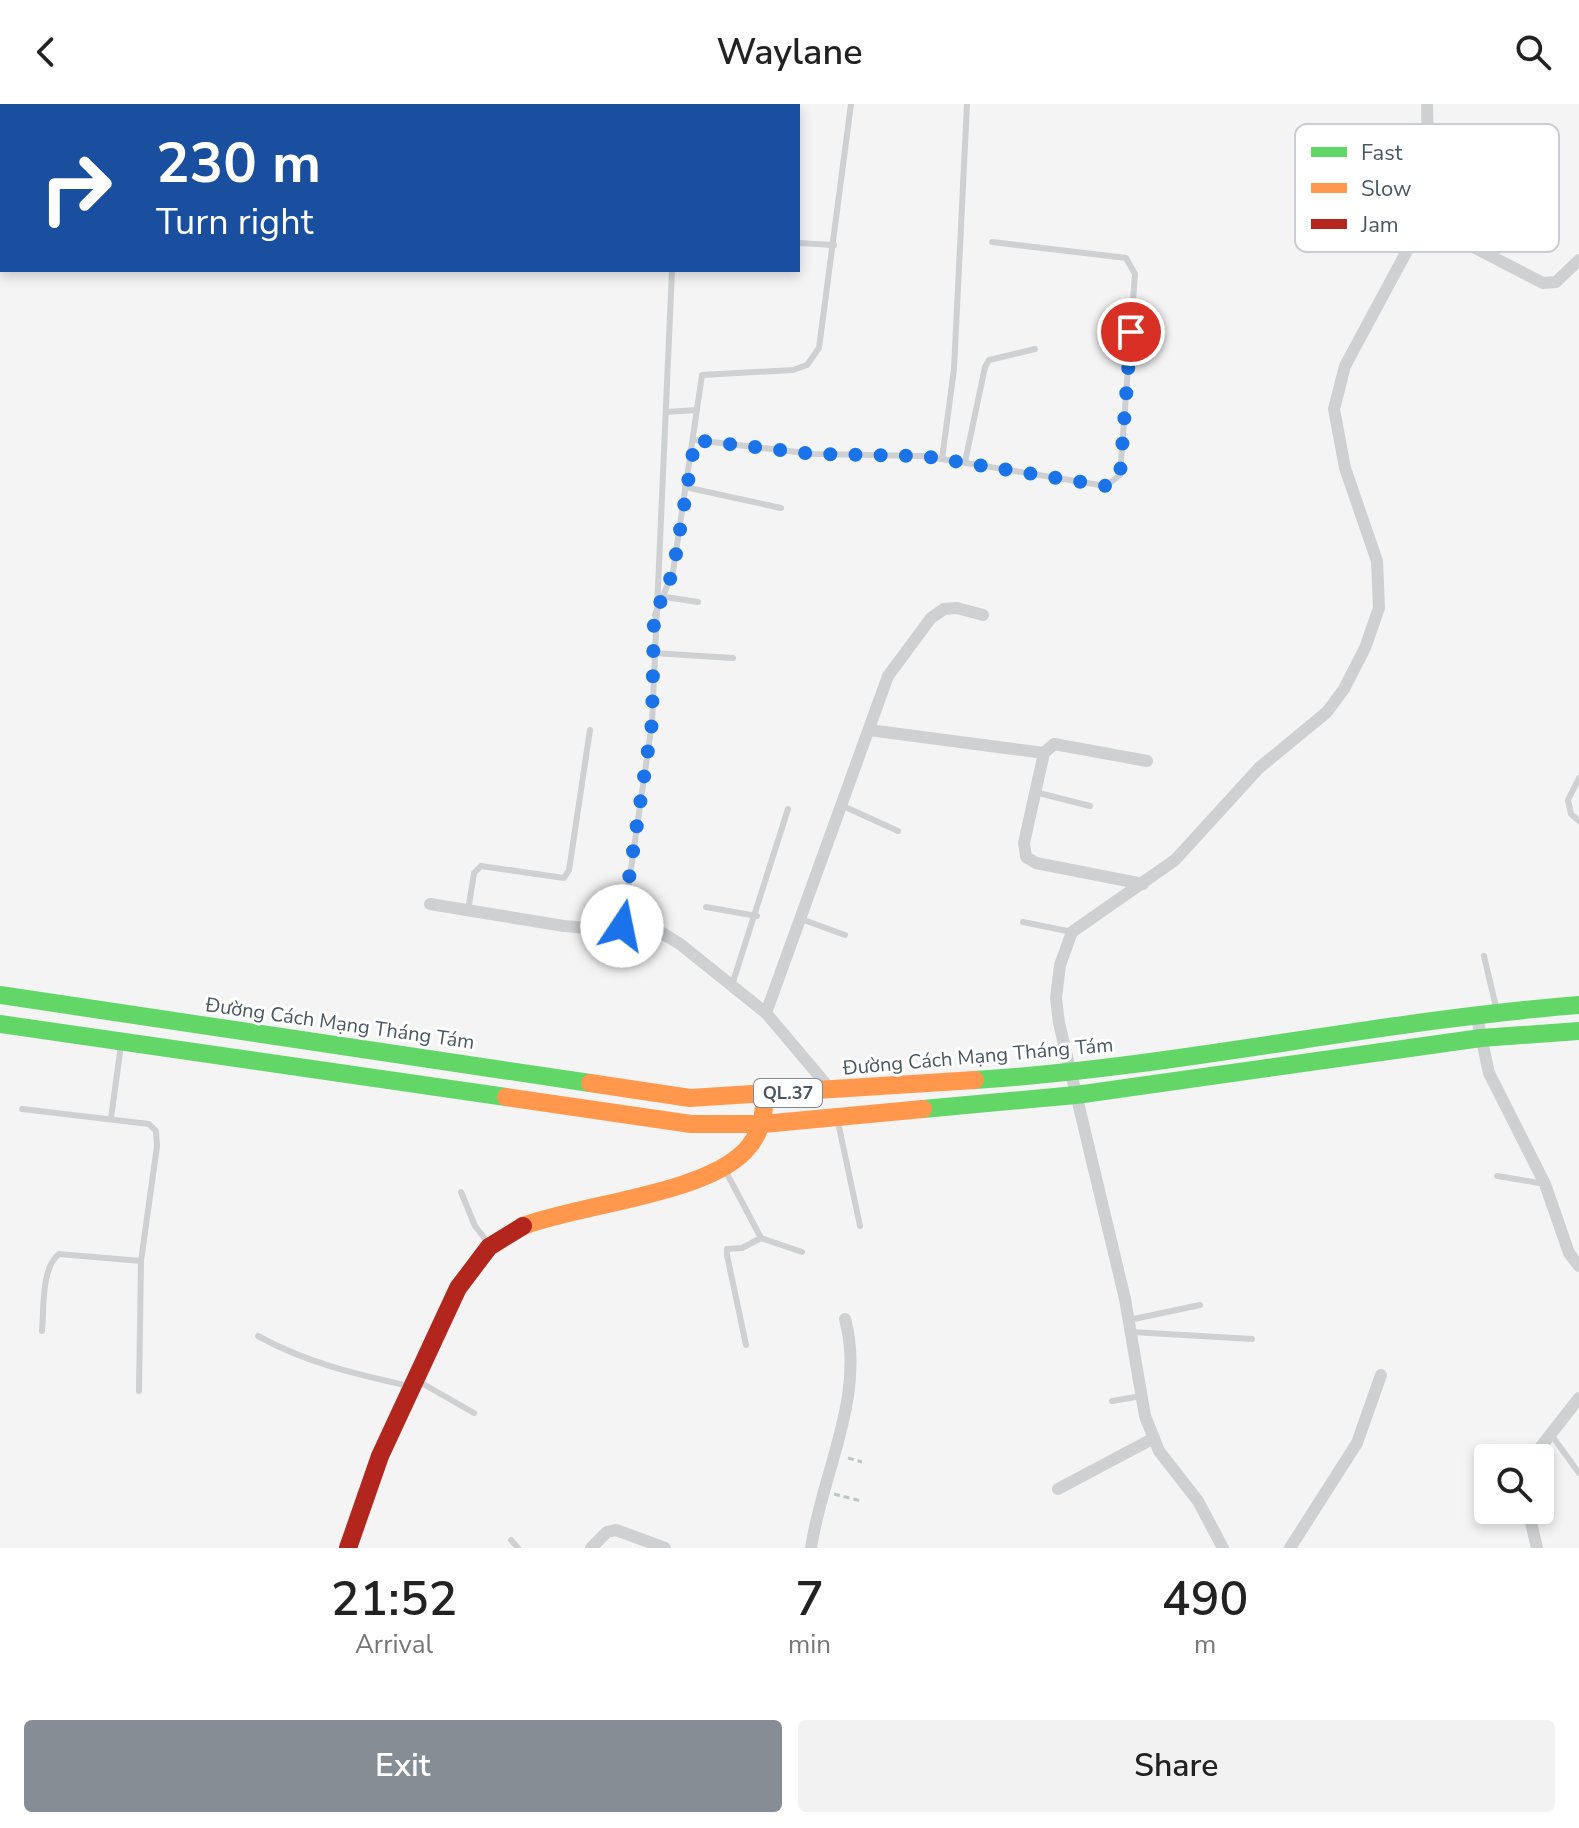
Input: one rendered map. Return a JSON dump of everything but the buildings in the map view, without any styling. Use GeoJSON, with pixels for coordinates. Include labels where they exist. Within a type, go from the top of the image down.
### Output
{"type":"FeatureCollection","features":[{"type":"Feature","properties":{"kind":"main road","name":"Đường Cách Mạng Tháng Tám"},"geometry":{"type":"LineString","coordinates":[[0,995],[690,1098],[1070,1074],[1476,1013],[1579,1005]]}},
{"type":"Feature","properties":{"kind":"main road","name":"QL.37"},"geometry":{"type":"LineString","coordinates":[[0,1024],[691,1124],[763,1124],[1076,1095],[1481,1038],[1579,1031]]}},
{"type":"Feature","properties":{"kind":"main road"},"geometry":{"type":"LineString","coordinates":[[348,1548],[367,1487],[414,1383],[460,1285],[490,1245],[546,1214],[685,1184],[724,1168],[753,1142],[763,1124],[765,1094]]}},
{"type":"Feature","properties":{"kind":"street"},"geometry":{"type":"LineString","coordinates":[[1427,104],[1427,124]]}},
{"type":"Feature","properties":{"kind":"street"},"geometry":{"type":"LineString","coordinates":[[1223,1548],[1198,1501],[1159,1451],[1142,1396],[1130,1326],[1070,1074],[1056,998],[1060,965],[1072,932],[1175,860],[1259,768],[1327,712],[1344,689],[1365,648],[1379,608],[1377,561],[1345,468],[1334,409],[1345,366],[1406,252]]}},
{"type":"Feature","properties":{"kind":"street"},"geometry":{"type":"LineString","coordinates":[[1483,252],[1543,283],[1556,282],[1579,260]]}},
{"type":"Feature","properties":{"kind":"street"},"geometry":{"type":"LineString","coordinates":[[766,1013],[888,676],[931,618],[944,609],[957,608],[983,615]]}},
{"type":"Feature","properties":{"kind":"street"},"geometry":{"type":"LineString","coordinates":[[869,730],[1044,753],[1060,743],[1147,761]]}},
{"type":"Feature","properties":{"kind":"street"},"geometry":{"type":"LineString","coordinates":[[1044,753],[1024,843],[1026,857],[1036,863],[1143,884]]}},
{"type":"Feature","properties":{"kind":"street"},"geometry":{"type":"LineString","coordinates":[[430,904],[587,928],[622,926],[657,930],[680,944],[766,1013],[831,1090]]}},
{"type":"Feature","properties":{"kind":"street"},"geometry":{"type":"LineString","coordinates":[[1476,1013],[1489,1073],[1545,1184],[1569,1253],[1579,1266]]}},
{"type":"Feature","properties":{"kind":"street"},"geometry":{"type":"LineString","coordinates":[[811,1548],[852,1375],[851,1342],[845,1319]]}},
{"type":"Feature","properties":{"kind":"street"},"geometry":{"type":"LineString","coordinates":[[1290,1548],[1357,1443],[1381,1375]]}},
{"type":"Feature","properties":{"kind":"street"},"geometry":{"type":"LineString","coordinates":[[1542,1444],[1579,1398]]}},
{"type":"Feature","properties":{"kind":"street"},"geometry":{"type":"LineString","coordinates":[[1058,1489],[1154,1438]]}},
{"type":"Feature","properties":{"kind":"street"},"geometry":{"type":"LineString","coordinates":[[1531,1524],[1537,1548]]}},
{"type":"Feature","properties":{"kind":"street"},"geometry":{"type":"LineString","coordinates":[[591,1548],[607,1532],[616,1530],[665,1548]]}},
{"type":"Feature","properties":{"kind":"lane"},"geometry":{"type":"LineString","coordinates":[[654,617],[673,572],[695,440],[700,381],[708,372],[793,370],[807,365],[819,348],[851,104]]}},
{"type":"Feature","properties":{"kind":"lane"},"geometry":{"type":"LineString","coordinates":[[942,459],[954,369],[967,104]]}},
{"type":"Feature","properties":{"kind":"lane"},"geometry":{"type":"LineString","coordinates":[[695,440],[814,454],[942,459],[1106,486],[1120,475],[1135,274],[1131,264],[1126,258],[992,242]]}},
{"type":"Feature","properties":{"kind":"lane"},"geometry":{"type":"LineString","coordinates":[[800,243],[834,245]]}},
{"type":"Feature","properties":{"kind":"lane"},"geometry":{"type":"LineString","coordinates":[[622,926],[652,723],[654,617],[672,272]]}},
{"type":"Feature","properties":{"kind":"lane"},"geometry":{"type":"LineString","coordinates":[[965,462],[989,360],[1035,349]]}},
{"type":"Feature","properties":{"kind":"lane"},"geometry":{"type":"LineString","coordinates":[[666,412],[697,410]]}},
{"type":"Feature","properties":{"kind":"lane"},"geometry":{"type":"LineString","coordinates":[[685,487],[781,508]]}},
{"type":"Feature","properties":{"kind":"lane"},"geometry":{"type":"LineString","coordinates":[[665,597],[698,602]]}},
{"type":"Feature","properties":{"kind":"lane"},"geometry":{"type":"LineString","coordinates":[[653,653],[733,658]]}},
{"type":"Feature","properties":{"kind":"lane"},"geometry":{"type":"LineString","coordinates":[[468,911],[474,873],[481,866],[564,878],[569,870],[590,730]]}},
{"type":"Feature","properties":{"kind":"lane"},"geometry":{"type":"LineString","coordinates":[[1579,778],[1568,800],[1571,814],[1579,821]]}},
{"type":"Feature","properties":{"kind":"lane"},"geometry":{"type":"LineString","coordinates":[[1035,792],[1090,806]]}},
{"type":"Feature","properties":{"kind":"lane"},"geometry":{"type":"LineString","coordinates":[[843,806],[898,831]]}},
{"type":"Feature","properties":{"kind":"lane"},"geometry":{"type":"LineString","coordinates":[[732,986],[757,916],[788,809]]}},
{"type":"Feature","properties":{"kind":"lane"},"geometry":{"type":"LineString","coordinates":[[706,907],[757,916]]}},
{"type":"Feature","properties":{"kind":"lane"},"geometry":{"type":"LineString","coordinates":[[801,919],[845,935]]}},
{"type":"Feature","properties":{"kind":"lane"},"geometry":{"type":"LineString","coordinates":[[1023,922],[1072,932]]}},
{"type":"Feature","properties":{"kind":"lane"},"geometry":{"type":"LineString","coordinates":[[1484,956],[1498,1012]]}},
{"type":"Feature","properties":{"kind":"lane"},"geometry":{"type":"LineString","coordinates":[[111,1118],[122,1042]]}},
{"type":"Feature","properties":{"kind":"lane"},"geometry":{"type":"LineString","coordinates":[[22,1109],[149,1124],[156,1131],[157,1146],[141,1261],[139,1391]]}},
{"type":"Feature","properties":{"kind":"lane"},"geometry":{"type":"LineString","coordinates":[[837,1115],[860,1226]]}},
{"type":"Feature","properties":{"kind":"lane"},"geometry":{"type":"LineString","coordinates":[[724,1168],[761,1238],[802,1252]]}},
{"type":"Feature","properties":{"kind":"lane"},"geometry":{"type":"LineString","coordinates":[[1497,1176],[1545,1184]]}},
{"type":"Feature","properties":{"kind":"lane"},"geometry":{"type":"LineString","coordinates":[[461,1192],[475,1226],[490,1245]]}},
{"type":"Feature","properties":{"kind":"lane"},"geometry":{"type":"LineString","coordinates":[[746,1345],[727,1249],[742,1248],[761,1238]]}},
{"type":"Feature","properties":{"kind":"lane"},"geometry":{"type":"LineString","coordinates":[[42,1331],[48,1271],[52,1259],[59,1254],[141,1261]]}},
{"type":"Feature","properties":{"kind":"lane"},"geometry":{"type":"LineString","coordinates":[[1130,1326],[1200,1305]]}},
{"type":"Feature","properties":{"kind":"lane"},"geometry":{"type":"LineString","coordinates":[[1130,1326],[1252,1339]]}},
{"type":"Feature","properties":{"kind":"lane"},"geometry":{"type":"LineString","coordinates":[[258,1336],[324,1366],[414,1383],[474,1413]]}},
{"type":"Feature","properties":{"kind":"lane"},"geometry":{"type":"LineString","coordinates":[[1112,1401],[1142,1396]]}},
{"type":"Feature","properties":{"kind":"lane"},"geometry":{"type":"LineString","coordinates":[[1550,1433],[1579,1473]]}},
{"type":"Feature","properties":{"kind":"lane"},"geometry":{"type":"LineString","coordinates":[[511,1540],[518,1548]]}},
{"type":"Feature","properties":{"kind":"path"},"geometry":{"type":"LineString","coordinates":[[823,1491],[861,1501]]}},
{"type":"Feature","properties":{"kind":"traffic: fast"},"geometry":{"type":"LineString","coordinates":[[0,995],[590,1083]]}},
{"type":"Feature","properties":{"kind":"traffic: fast"},"geometry":{"type":"LineString","coordinates":[[975,1080],[1126,1065],[1503,1012],[1579,1005]]}},
{"type":"Feature","properties":{"kind":"traffic: fast"},"geometry":{"type":"LineString","coordinates":[[0,1024],[506,1097]]}},
{"type":"Feature","properties":{"kind":"traffic: fast"},"geometry":{"type":"LineString","coordinates":[[923,1109],[1076,1095],[1481,1038],[1579,1031]]}},
{"type":"Feature","properties":{"kind":"traffic: slow"},"geometry":{"type":"LineString","coordinates":[[590,1083],[690,1098],[975,1080]]}},
{"type":"Feature","properties":{"kind":"traffic: slow"},"geometry":{"type":"LineString","coordinates":[[523,1226],[672,1188],[726,1166],[745,1151],[755,1138],[765,1094]]}},
{"type":"Feature","properties":{"kind":"traffic: slow"},"geometry":{"type":"LineString","coordinates":[[506,1097],[691,1124],[763,1124],[923,1109]]}},
{"type":"Feature","properties":{"kind":"traffic: jam"},"geometry":{"type":"LineString","coordinates":[[348,1548],[380,1456],[458,1288],[489,1247],[523,1226]]}},
{"type":"Feature","properties":{"kind":"route"},"geometry":{"type":"LineString","coordinates":[[622,926],[634,866],[652,723],[654,617],[673,572],[695,440],[814,454],[923,456],[1106,486],[1120,475],[1131,332]]}}]}
